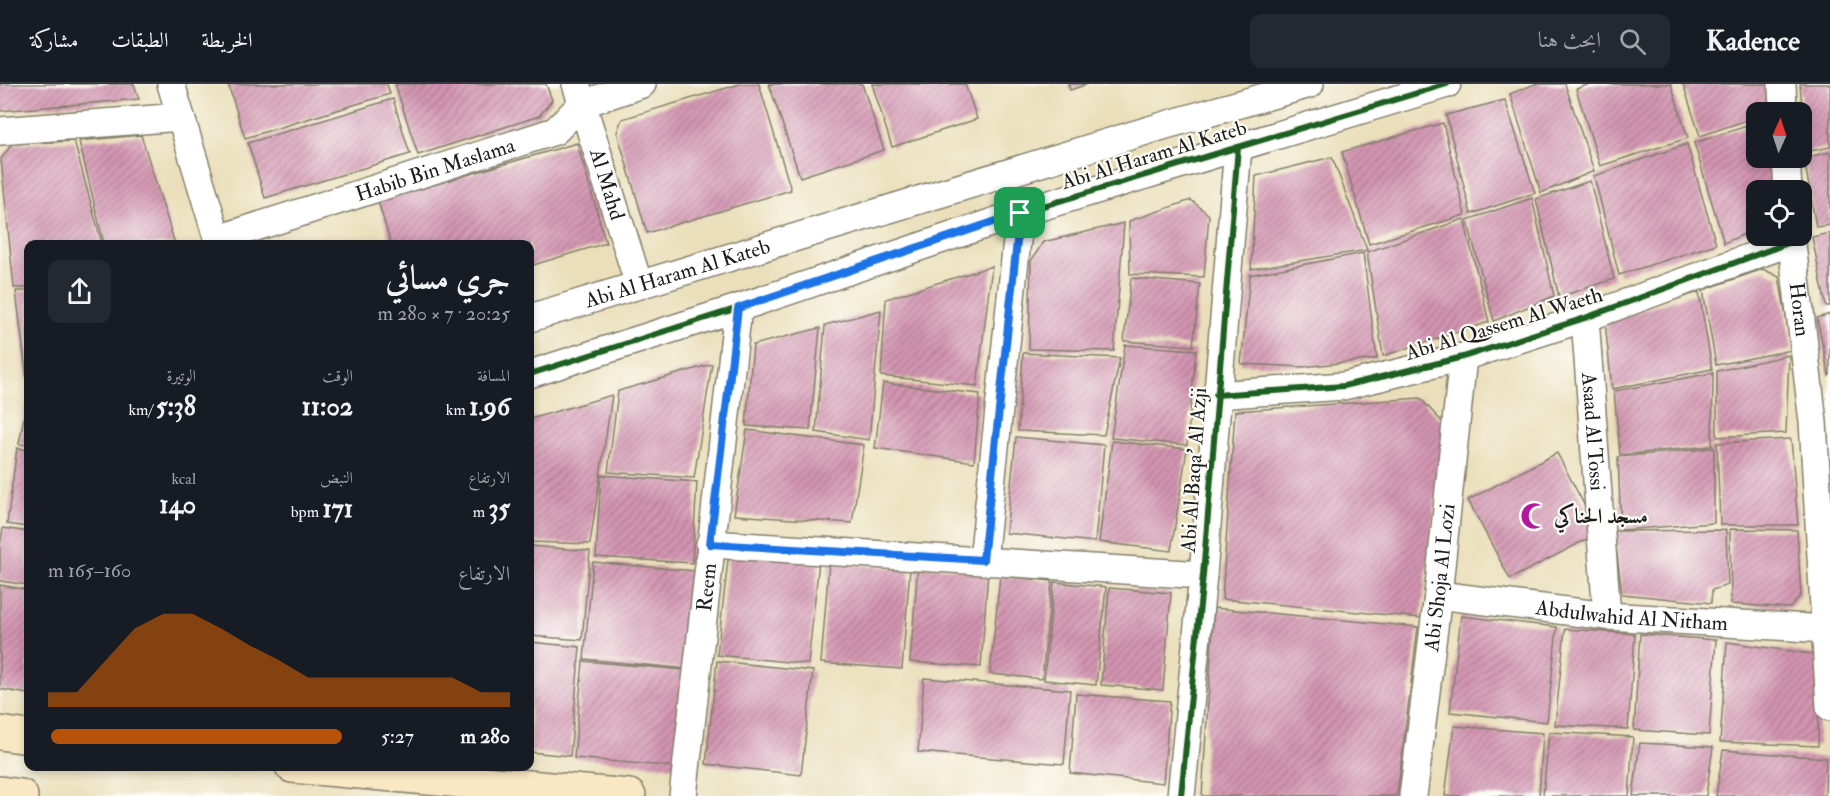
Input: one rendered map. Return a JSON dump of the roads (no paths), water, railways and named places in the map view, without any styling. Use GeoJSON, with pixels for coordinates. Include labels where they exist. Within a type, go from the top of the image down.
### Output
{"type":"FeatureCollection","features":[{"type":"Feature","properties":{"kind":"main road"},"geometry":{"type":"LineString","coordinates":[[0,733],[24,736]]}},
{"type":"Feature","properties":{"kind":"main road"},"geometry":{"type":"LineString","coordinates":[[391,771],[430,773],[629,796]]}},
{"type":"Feature","properties":{"kind":"main road"},"geometry":{"type":"LineString","coordinates":[[0,793],[21,796]]}},
{"type":"Feature","properties":{"kind":"street"},"geometry":{"type":"LineString","coordinates":[[171,84],[218,240]]}},
{"type":"Feature","properties":{"kind":"street","name":"Habib Bin Maslama"},"geometry":{"type":"LineString","coordinates":[[225,240],[555,131],[579,94],[642,84]]}},
{"type":"Feature","properties":{"kind":"street","name":"Abi Al Haram Al Kateb"},"geometry":{"type":"LineString","coordinates":[[534,317],[1166,125],[1310,84]]}},
{"type":"Feature","properties":{"kind":"street","name":"Abi Al Haram Al Kateb"},"geometry":{"type":"LineString","coordinates":[[534,373],[738,308],[1020,213],[1447,84]]}},
{"type":"Feature","properties":{"kind":"street"},"geometry":{"type":"LineString","coordinates":[[1782,84],[1783,102]]}},
{"type":"Feature","properties":{"kind":"street","name":"Al Mahd"},"geometry":{"type":"LineString","coordinates":[[579,94],[639,285]]}},
{"type":"Feature","properties":{"kind":"street"},"geometry":{"type":"LineString","coordinates":[[0,131],[181,117]]}},
{"type":"Feature","properties":{"kind":"street","name":"Abi Al Baqa' Al Azji"},"geometry":{"type":"LineString","coordinates":[[1181,796],[1203,575],[1238,147]]}},
{"type":"Feature","properties":{"kind":"street"},"geometry":{"type":"LineString","coordinates":[[983,560],[1020,213]]}},
{"type":"Feature","properties":{"kind":"street","name":"Abi Al Qassem Al Waeth"},"geometry":{"type":"LineString","coordinates":[[1216,395],[1344,386],[1463,357],[1585,318],[1773,246]]}},
{"type":"Feature","properties":{"kind":"street","name":"Horan"},"geometry":{"type":"LineString","coordinates":[[1792,246],[1822,420],[1826,629],[1830,707]]}},
{"type":"Feature","properties":{"kind":"street","name":"Reem"},"geometry":{"type":"LineString","coordinates":[[683,796],[738,308]]}},
{"type":"Feature","properties":{"kind":"street","name":"Asaad Al Tossi"},"geometry":{"type":"LineString","coordinates":[[1585,318],[1606,616]]}},
{"type":"Feature","properties":{"kind":"street","name":"Abi Shoja Al Lozi"},"geometry":{"type":"LineString","coordinates":[[1413,796],[1438,595],[1463,357]]}},
{"type":"Feature","properties":{"kind":"street"},"geometry":{"type":"LineString","coordinates":[[710,544],[1203,575]]}},
{"type":"Feature","properties":{"kind":"street","name":"Abdulwahid Al Nitham"},"geometry":{"type":"LineString","coordinates":[[1438,595],[1606,616],[1826,629]]}},
{"type":"Feature","properties":{"kind":"place","name":"مسجد الحناكي"},"geometry":{"type":"Point","coordinates":[1534,516]}}]}
